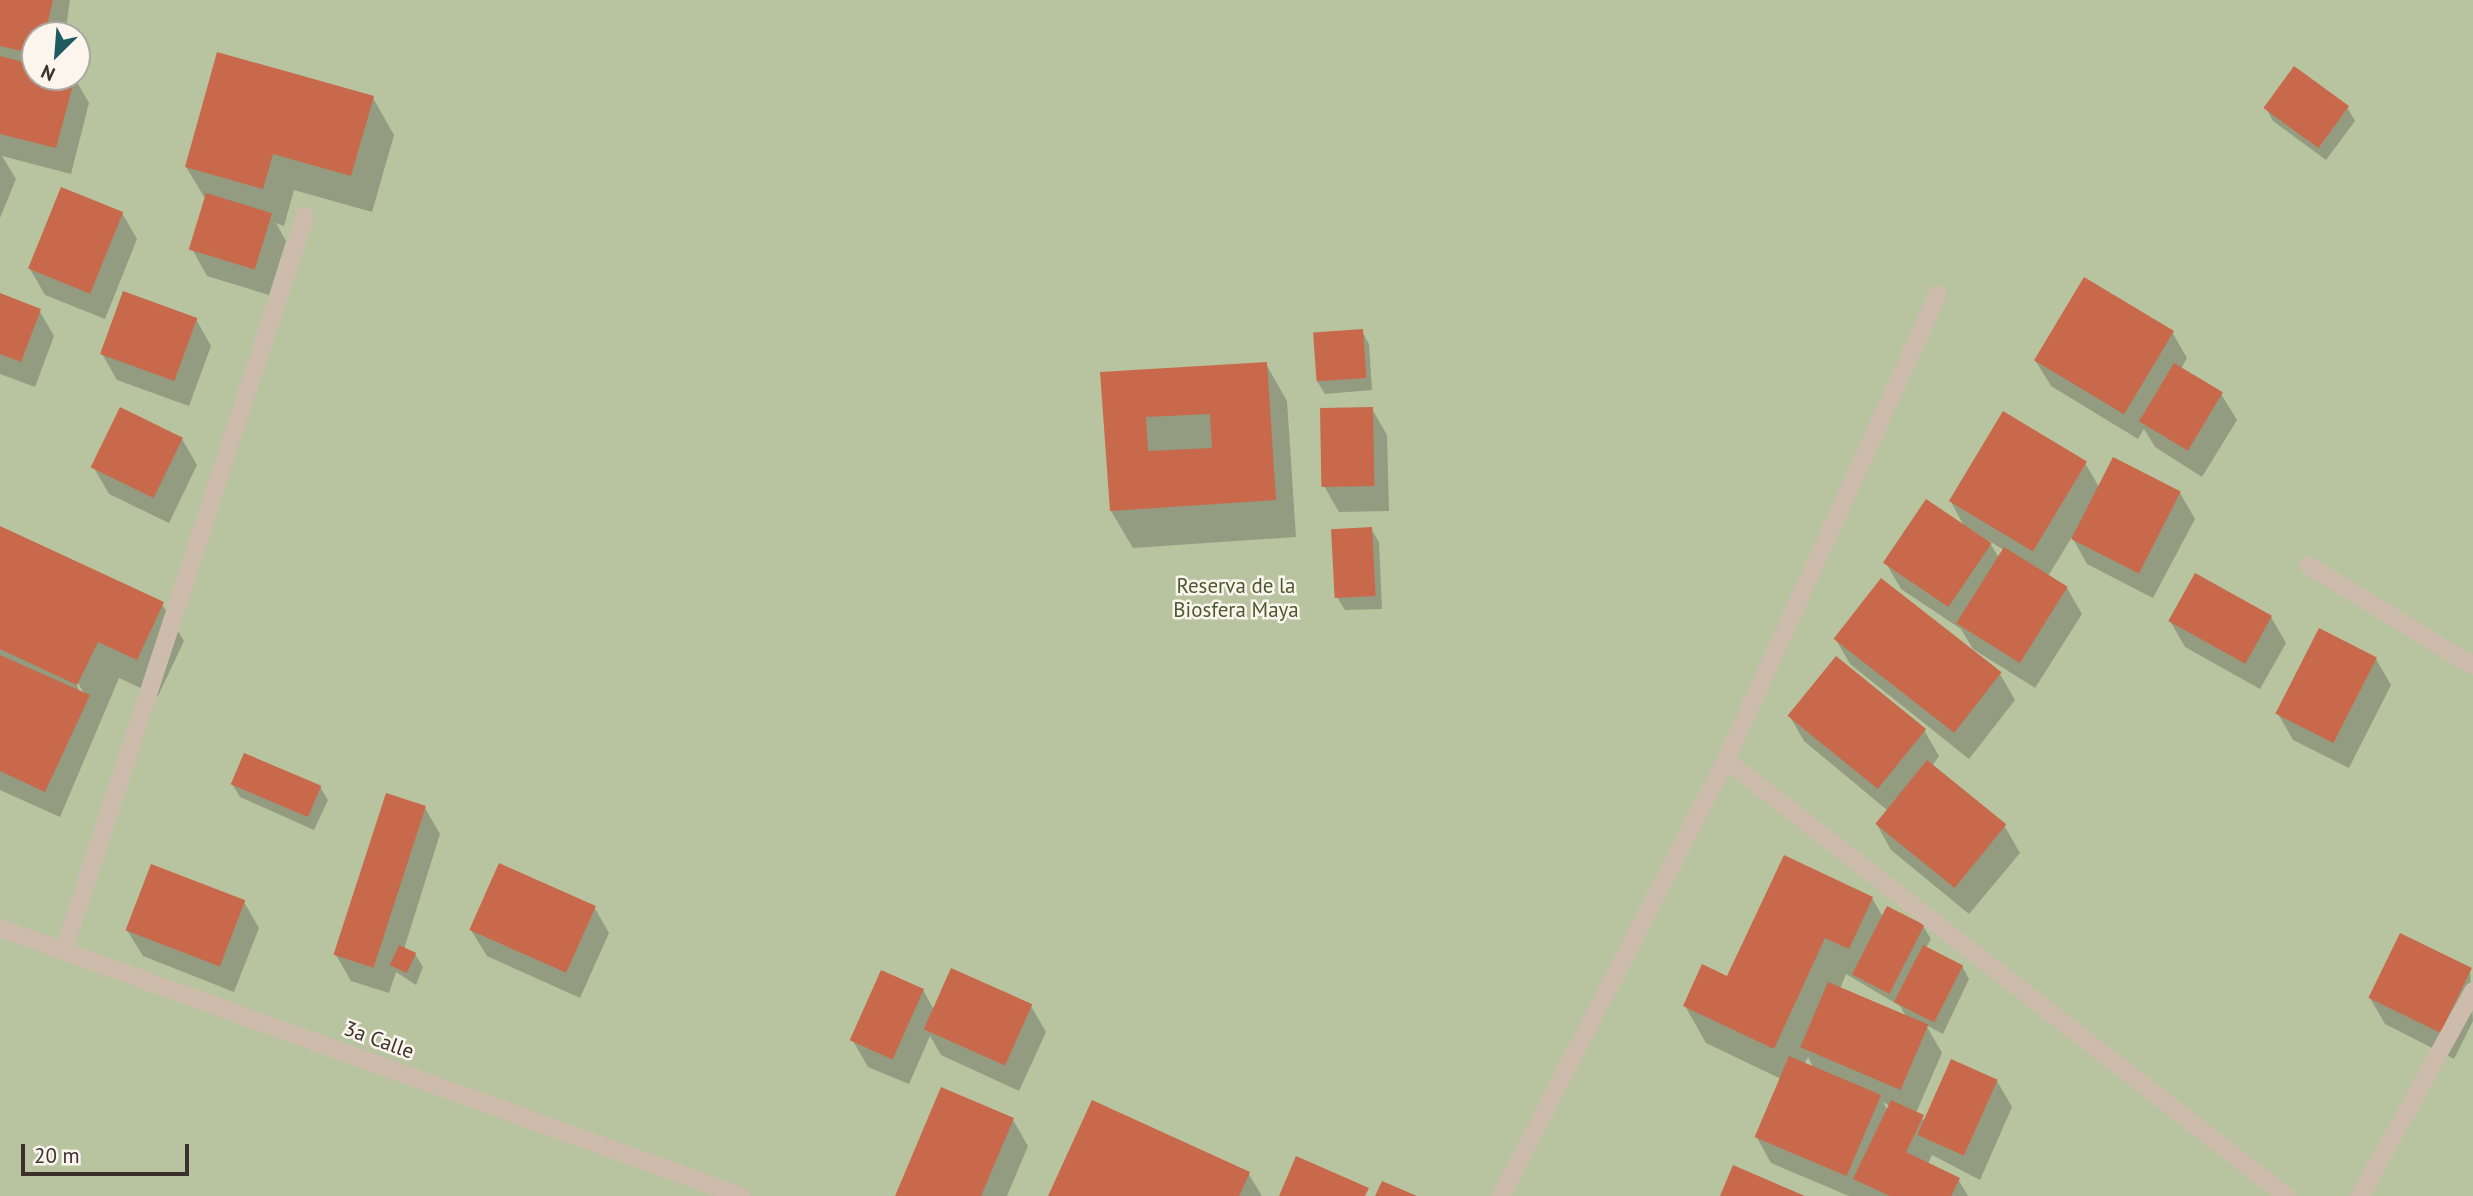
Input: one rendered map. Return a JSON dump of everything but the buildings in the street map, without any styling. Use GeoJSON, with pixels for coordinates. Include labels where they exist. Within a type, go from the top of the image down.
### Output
{"type":"FeatureCollection","features":[{"type":"Feature","properties":{"kind":"street"},"geometry":{"type":"LineString","coordinates":[[64,950],[305,216]]}},
{"type":"Feature","properties":{"kind":"street"},"geometry":{"type":"LineString","coordinates":[[1501,1196],[1727,760],[1938,294]]}},
{"type":"Feature","properties":{"kind":"street"},"geometry":{"type":"LineString","coordinates":[[2308,565],[2473,666]]}},
{"type":"Feature","properties":{"kind":"street"},"geometry":{"type":"LineString","coordinates":[[1727,760],[2286,1196]]}},
{"type":"Feature","properties":{"kind":"street","name":"3a Calle"},"geometry":{"type":"LineString","coordinates":[[0,928],[741,1196]]}},
{"type":"Feature","properties":{"kind":"street"},"geometry":{"type":"LineString","coordinates":[[2360,1196],[2473,991]]}},
{"type":"Feature","properties":{"kind":"green space","name":"Reserva de la Biosfera Maya"},"geometry":{"type":"Polygon","coordinates":[[[0,0],[2473,0],[2473,1196],[0,1196],[0,0]]]}}]}
